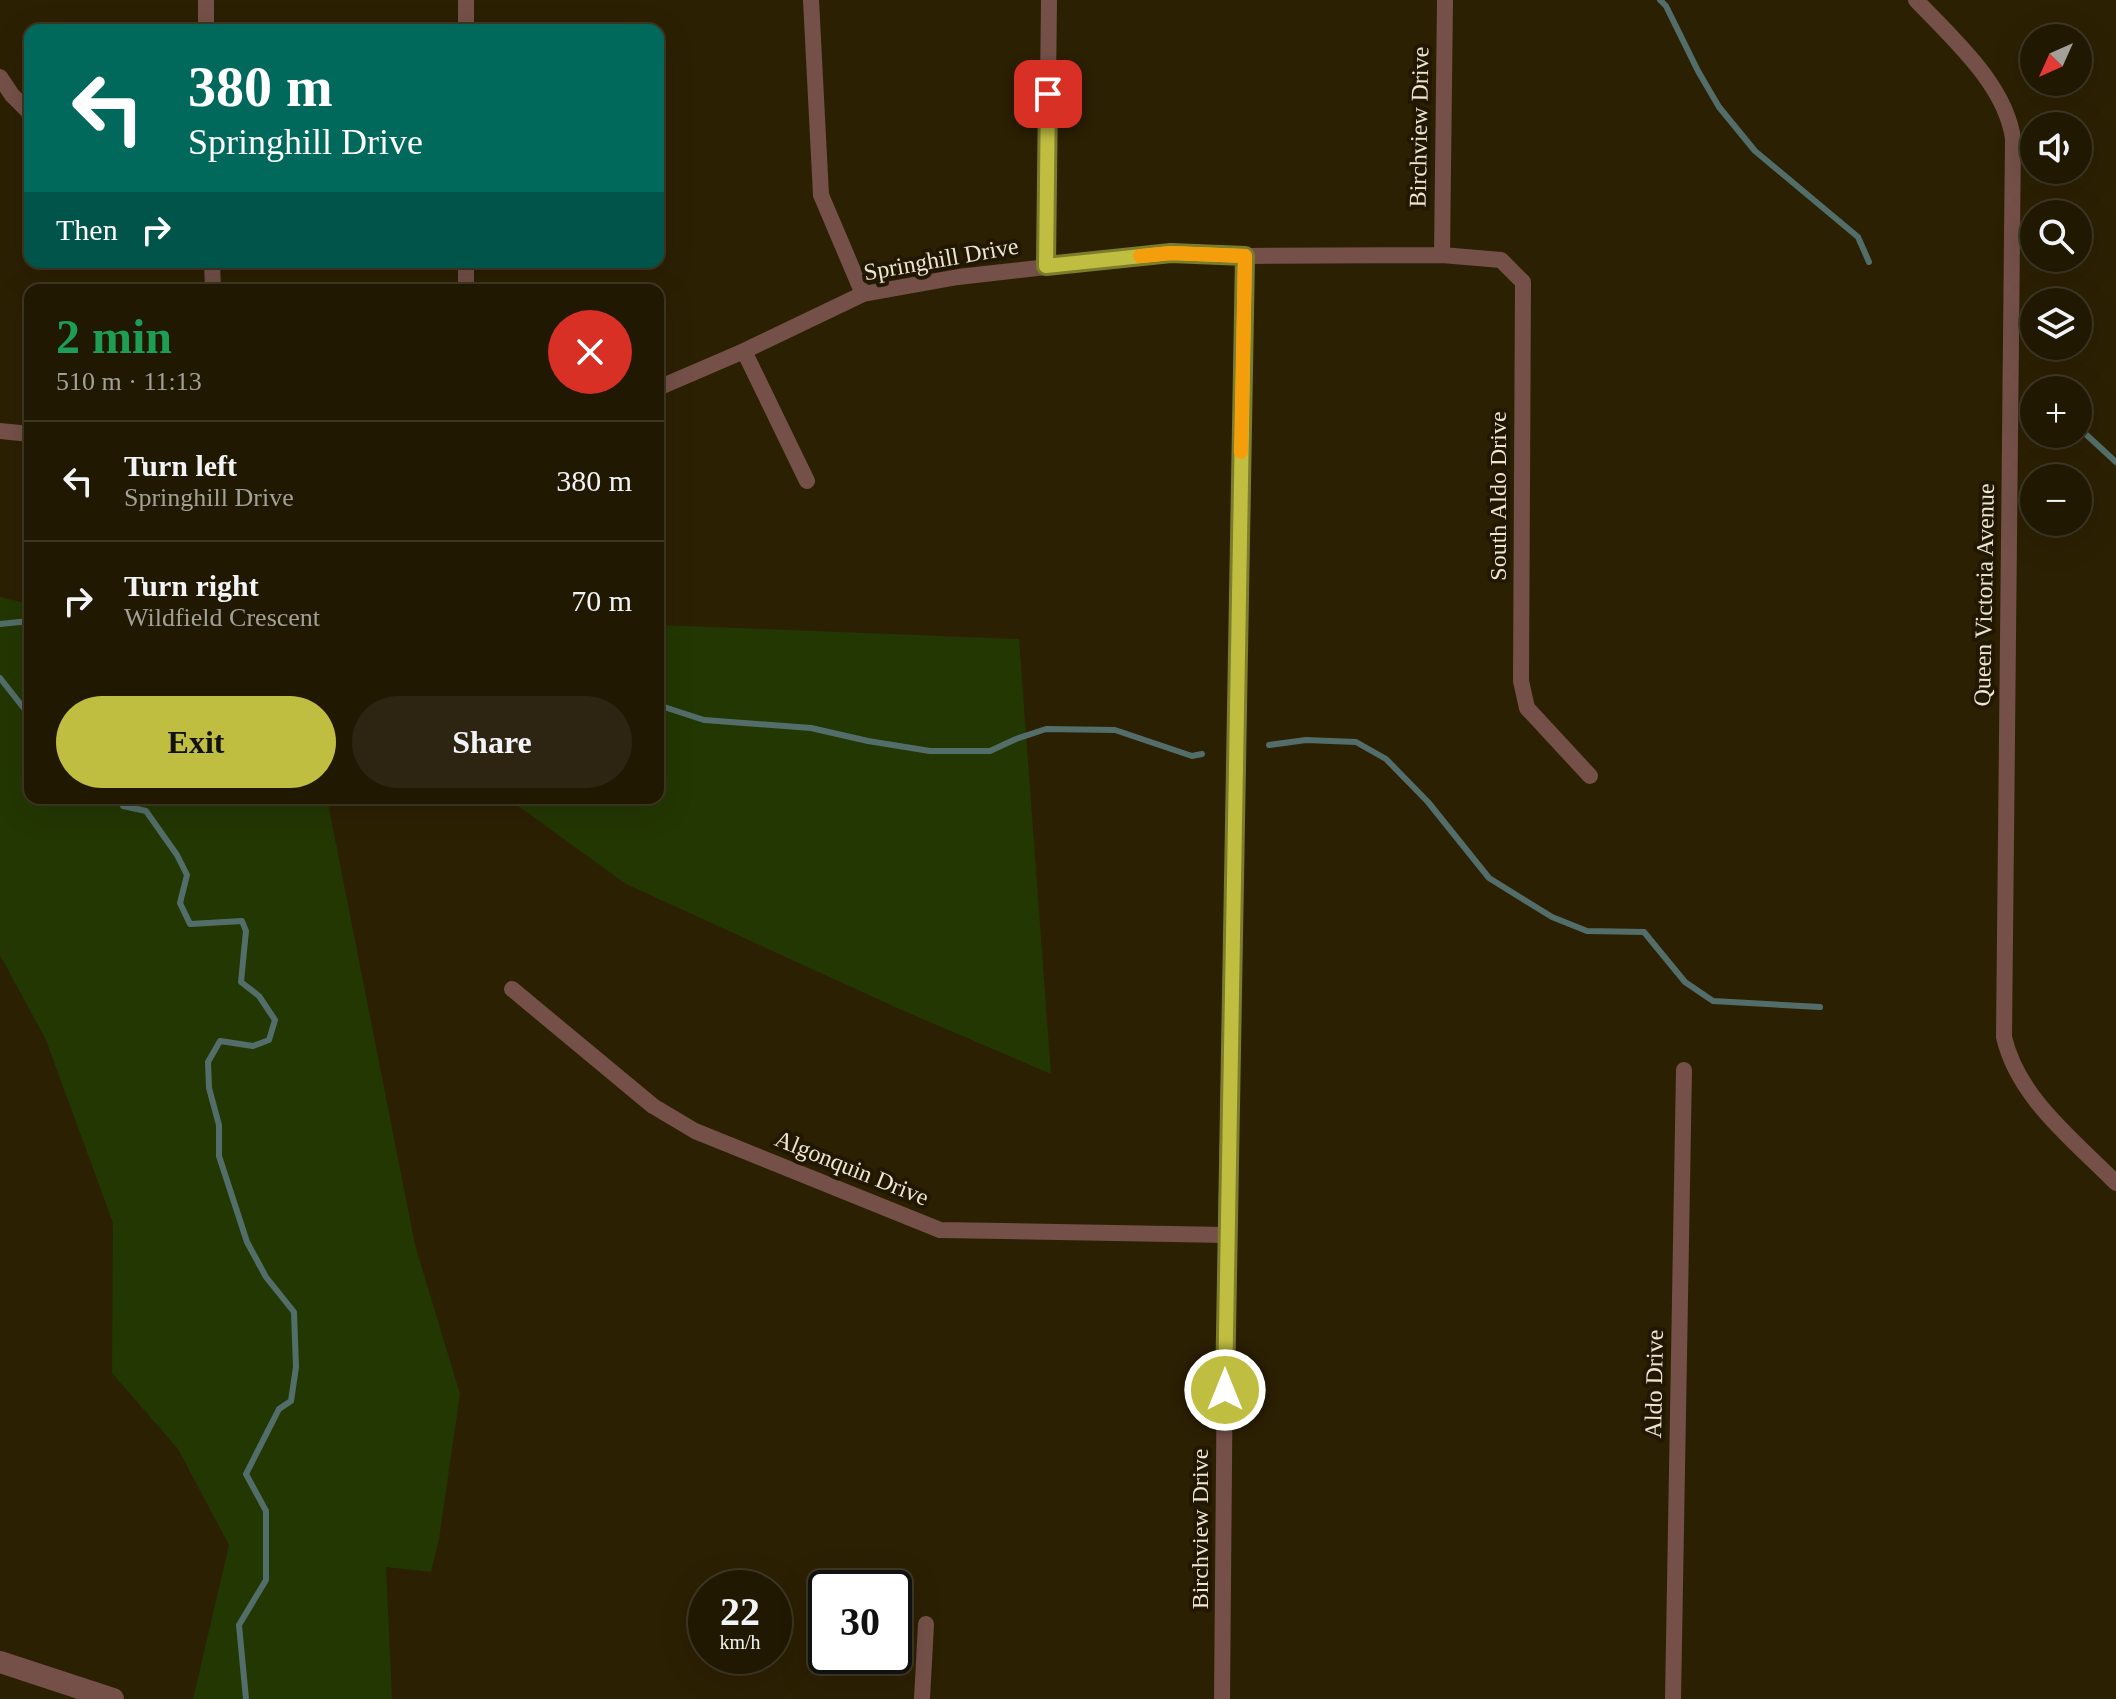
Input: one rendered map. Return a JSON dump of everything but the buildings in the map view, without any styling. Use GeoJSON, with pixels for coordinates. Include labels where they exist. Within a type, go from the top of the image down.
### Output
{"type":"FeatureCollection","features":[{"type":"Feature","properties":{"kind":"street"},"geometry":{"type":"LineString","coordinates":[[206,0],[206,24]]}},
{"type":"Feature","properties":{"kind":"street"},"geometry":{"type":"LineString","coordinates":[[466,0],[466,24]]}},
{"type":"Feature","properties":{"kind":"street"},"geometry":{"type":"LineString","coordinates":[[811,0],[821,195],[863,294]]}},
{"type":"Feature","properties":{"kind":"street"},"geometry":{"type":"LineString","coordinates":[[1046,266],[1049,0]]}},
{"type":"Feature","properties":{"kind":"street","name":"Birchview Drive"},"geometry":{"type":"LineString","coordinates":[[1442,255],[1445,0]]}},
{"type":"Feature","properties":{"kind":"street","name":"Queen Victoria Avenue"},"geometry":{"type":"LineString","coordinates":[[1916,0],[1988,79],[2003,103],[2013,139],[2004,1037],[2014,1069],[2028,1092],[2116,1183]]}},
{"type":"Feature","properties":{"kind":"street"},"geometry":{"type":"LineString","coordinates":[[0,77],[24,107]]}},
{"type":"Feature","properties":{"kind":"street","name":"Springhill Drive"},"geometry":{"type":"LineString","coordinates":[[664,385],[863,294],[958,277],[1171,253],[1245,256],[1442,255]]}},
{"type":"Feature","properties":{"kind":"street","name":"South Aldo Drive"},"geometry":{"type":"LineString","coordinates":[[1442,255],[1501,260],[1523,282],[1521,681],[1527,708],[1590,776]]}},
{"type":"Feature","properties":{"kind":"street","name":"Birchview Drive"},"geometry":{"type":"LineString","coordinates":[[1222,1699],[1226,1235],[1245,256]]}},
{"type":"Feature","properties":{"kind":"street"},"geometry":{"type":"LineString","coordinates":[[744,351],[807,481]]}},
{"type":"Feature","properties":{"kind":"street"},"geometry":{"type":"LineString","coordinates":[[0,431],[24,433]]}},
{"type":"Feature","properties":{"kind":"street","name":"Algonquin Drive"},"geometry":{"type":"LineString","coordinates":[[512,989],[653,1106],[695,1131],[940,1230],[1226,1235]]}},
{"type":"Feature","properties":{"kind":"street","name":"Aldo Drive"},"geometry":{"type":"LineString","coordinates":[[1673,1699],[1684,1070]]}},
{"type":"Feature","properties":{"kind":"street"},"geometry":{"type":"LineString","coordinates":[[922,1699],[926,1624]]}},
{"type":"Feature","properties":{"kind":"street"},"geometry":{"type":"LineString","coordinates":[[0,1662],[113,1699]]}},
{"type":"Feature","properties":{"kind":"green space"},"geometry":{"type":"Polygon","coordinates":[[[0,597],[24,603],[24,804],[328,804],[415,1245],[460,1394],[439,1539],[431,1572],[386,1567],[392,1699],[193,1699],[229,1545],[178,1449],[112,1373],[113,1223],[46,1040],[0,955],[0,597]]]}},
{"type":"Feature","properties":{"kind":"green space"},"geometry":{"type":"Polygon","coordinates":[[[664,625],[1019,639],[1051,1074],[904,1011],[626,884],[515,804],[664,804],[664,625]]]}},
{"type":"Feature","properties":{"kind":"waterway"},"geometry":{"type":"LineString","coordinates":[[1660,0],[1719,107],[1755,151],[1858,237],[1869,262]]}},
{"type":"Feature","properties":{"kind":"waterway"},"geometry":{"type":"LineString","coordinates":[[2092,440],[2116,462]]}},
{"type":"Feature","properties":{"kind":"waterway"},"geometry":{"type":"LineString","coordinates":[[0,624],[24,622]]}},
{"type":"Feature","properties":{"kind":"waterway"},"geometry":{"type":"LineString","coordinates":[[0,678],[24,708]]}},
{"type":"Feature","properties":{"kind":"waterway"},"geometry":{"type":"LineString","coordinates":[[664,707],[704,720],[811,728],[930,751],[990,751],[1046,729],[1115,730],[1192,756],[1202,754]]}},
{"type":"Feature","properties":{"kind":"waterway"},"geometry":{"type":"LineString","coordinates":[[1269,745],[1306,740],[1356,742],[1386,759],[1428,802],[1489,878],[1552,917],[1587,931],[1644,932],[1685,982],[1713,1001],[1820,1007]]}},
{"type":"Feature","properties":{"kind":"waterway"},"geometry":{"type":"LineString","coordinates":[[122,804],[146,811],[177,855],[187,875],[180,903],[190,924],[242,921],[246,931],[241,982],[259,996],[275,1020],[269,1040],[253,1046],[220,1041],[208,1062],[209,1088],[219,1125],[219,1156],[247,1242],[266,1277],[294,1312],[296,1367],[291,1401],[279,1409],[246,1474],[266,1511],[266,1580],[239,1625],[246,1699]]}},
{"type":"Feature","properties":{"kind":"slow traffic"},"geometry":{"type":"LineString","coordinates":[[1140,256],[1171,253],[1245,256],[1241,452]]}},
{"type":"Feature","properties":{"kind":"route"},"geometry":{"type":"LineString","coordinates":[[1048,94],[1046,266],[1171,253],[1245,256],[1225,1390]]}}]}
